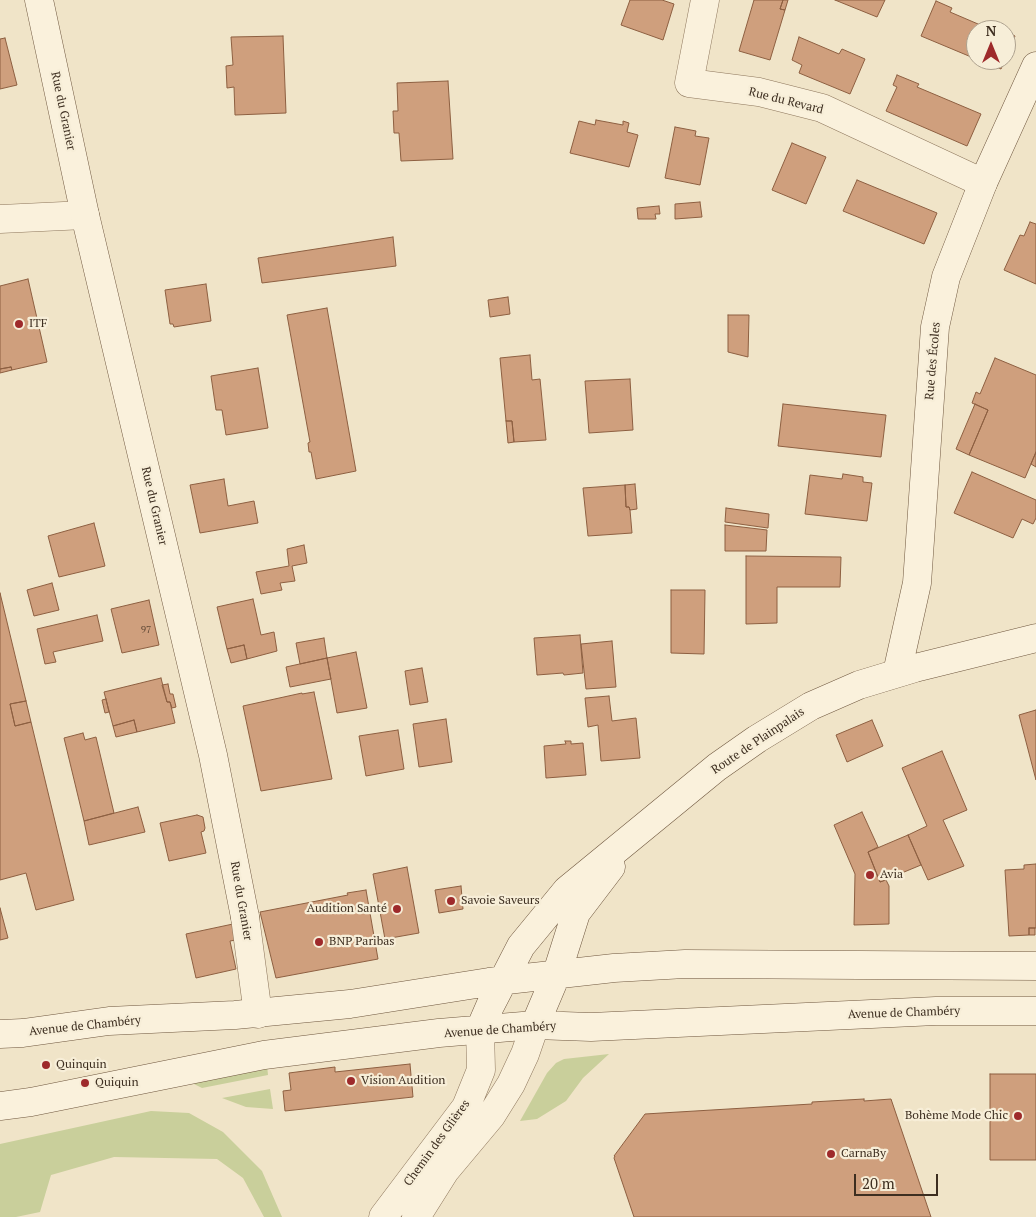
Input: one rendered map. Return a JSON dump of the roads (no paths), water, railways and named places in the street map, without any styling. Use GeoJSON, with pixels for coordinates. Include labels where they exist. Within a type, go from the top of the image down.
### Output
{"type":"FeatureCollection","features":[{"type":"Feature","properties":{"kind":"main road","name":"Rue du Granier"},"geometry":{"type":"LineString","coordinates":[[39,0],[85,215],[213,755],[245,917],[258,1014]]}},
{"type":"Feature","properties":{"kind":"main road","name":"Rue du Revard"},"geometry":{"type":"LineString","coordinates":[[705,0],[689,83],[759,92],[822,108],[983,183]]}},
{"type":"Feature","properties":{"kind":"main road","name":"Rue des Écoles"},"geometry":{"type":"LineString","coordinates":[[897,673],[917,582],[935,327],[946,277],[983,183],[1036,66]]}},
{"type":"Feature","properties":{"kind":"main road"},"geometry":{"type":"LineString","coordinates":[[0,219],[85,215]]}},
{"type":"Feature","properties":{"kind":"main road","name":"Route de Plainpalais"},"geometry":{"type":"LineString","coordinates":[[485,1018],[522,946],[566,890],[717,767],[764,734],[811,706],[859,685],[897,673],[1036,638]]}},
{"type":"Feature","properties":{"kind":"main road","name":"Route de Plainpalais"},"geometry":{"type":"LineString","coordinates":[[537,1018],[557,973],[576,913],[639,830]]}},
{"type":"Feature","properties":{"kind":"main road","name":"Avenue de Chambéry"},"geometry":{"type":"LineString","coordinates":[[0,1034],[23,1033],[109,1021],[258,1014],[350,1004],[557,973],[614,968],[685,964],[1036,966]]}},
{"type":"Feature","properties":{"kind":"main road","name":"Avenue de Chambéry"},"geometry":{"type":"LineString","coordinates":[[0,1106],[31,1102],[264,1055],[485,1018],[537,1018],[590,1027],[936,1011],[1036,1011]]}},
{"type":"Feature","properties":{"kind":"main road","name":"Chemin des Glières"},"geometry":{"type":"LineString","coordinates":[[383,1217],[466,1107],[481,1070],[485,1018]]}},
{"type":"Feature","properties":{"kind":"main road","name":"Chemin des Glières"},"geometry":{"type":"LineString","coordinates":[[416,1217],[445,1170],[490,1116],[511,1084],[525,1054],[537,1018]]}},
{"type":"Feature","properties":{"kind":"place","name":"ITF"},"geometry":{"type":"Point","coordinates":[19,324]}},
{"type":"Feature","properties":{"kind":"place","name":"Avia"},"geometry":{"type":"Point","coordinates":[870,875]}},
{"type":"Feature","properties":{"kind":"place","name":"Savoie Saveurs"},"geometry":{"type":"Point","coordinates":[451,901]}},
{"type":"Feature","properties":{"kind":"place","name":"Audition Santé"},"geometry":{"type":"Point","coordinates":[397,909]}},
{"type":"Feature","properties":{"kind":"place","name":"BNP Paribas"},"geometry":{"type":"Point","coordinates":[319,942]}},
{"type":"Feature","properties":{"kind":"place","name":"Quinquin"},"geometry":{"type":"Point","coordinates":[46,1065]}},
{"type":"Feature","properties":{"kind":"place","name":"Vision Audition"},"geometry":{"type":"Point","coordinates":[351,1081]}},
{"type":"Feature","properties":{"kind":"place","name":"Quiquin"},"geometry":{"type":"Point","coordinates":[85,1083]}},
{"type":"Feature","properties":{"kind":"place","name":"Bohème Mode Chic"},"geometry":{"type":"Point","coordinates":[1018,1116]}},
{"type":"Feature","properties":{"kind":"place","name":"CarnaBy"},"geometry":{"type":"Point","coordinates":[831,1154]}}]}
